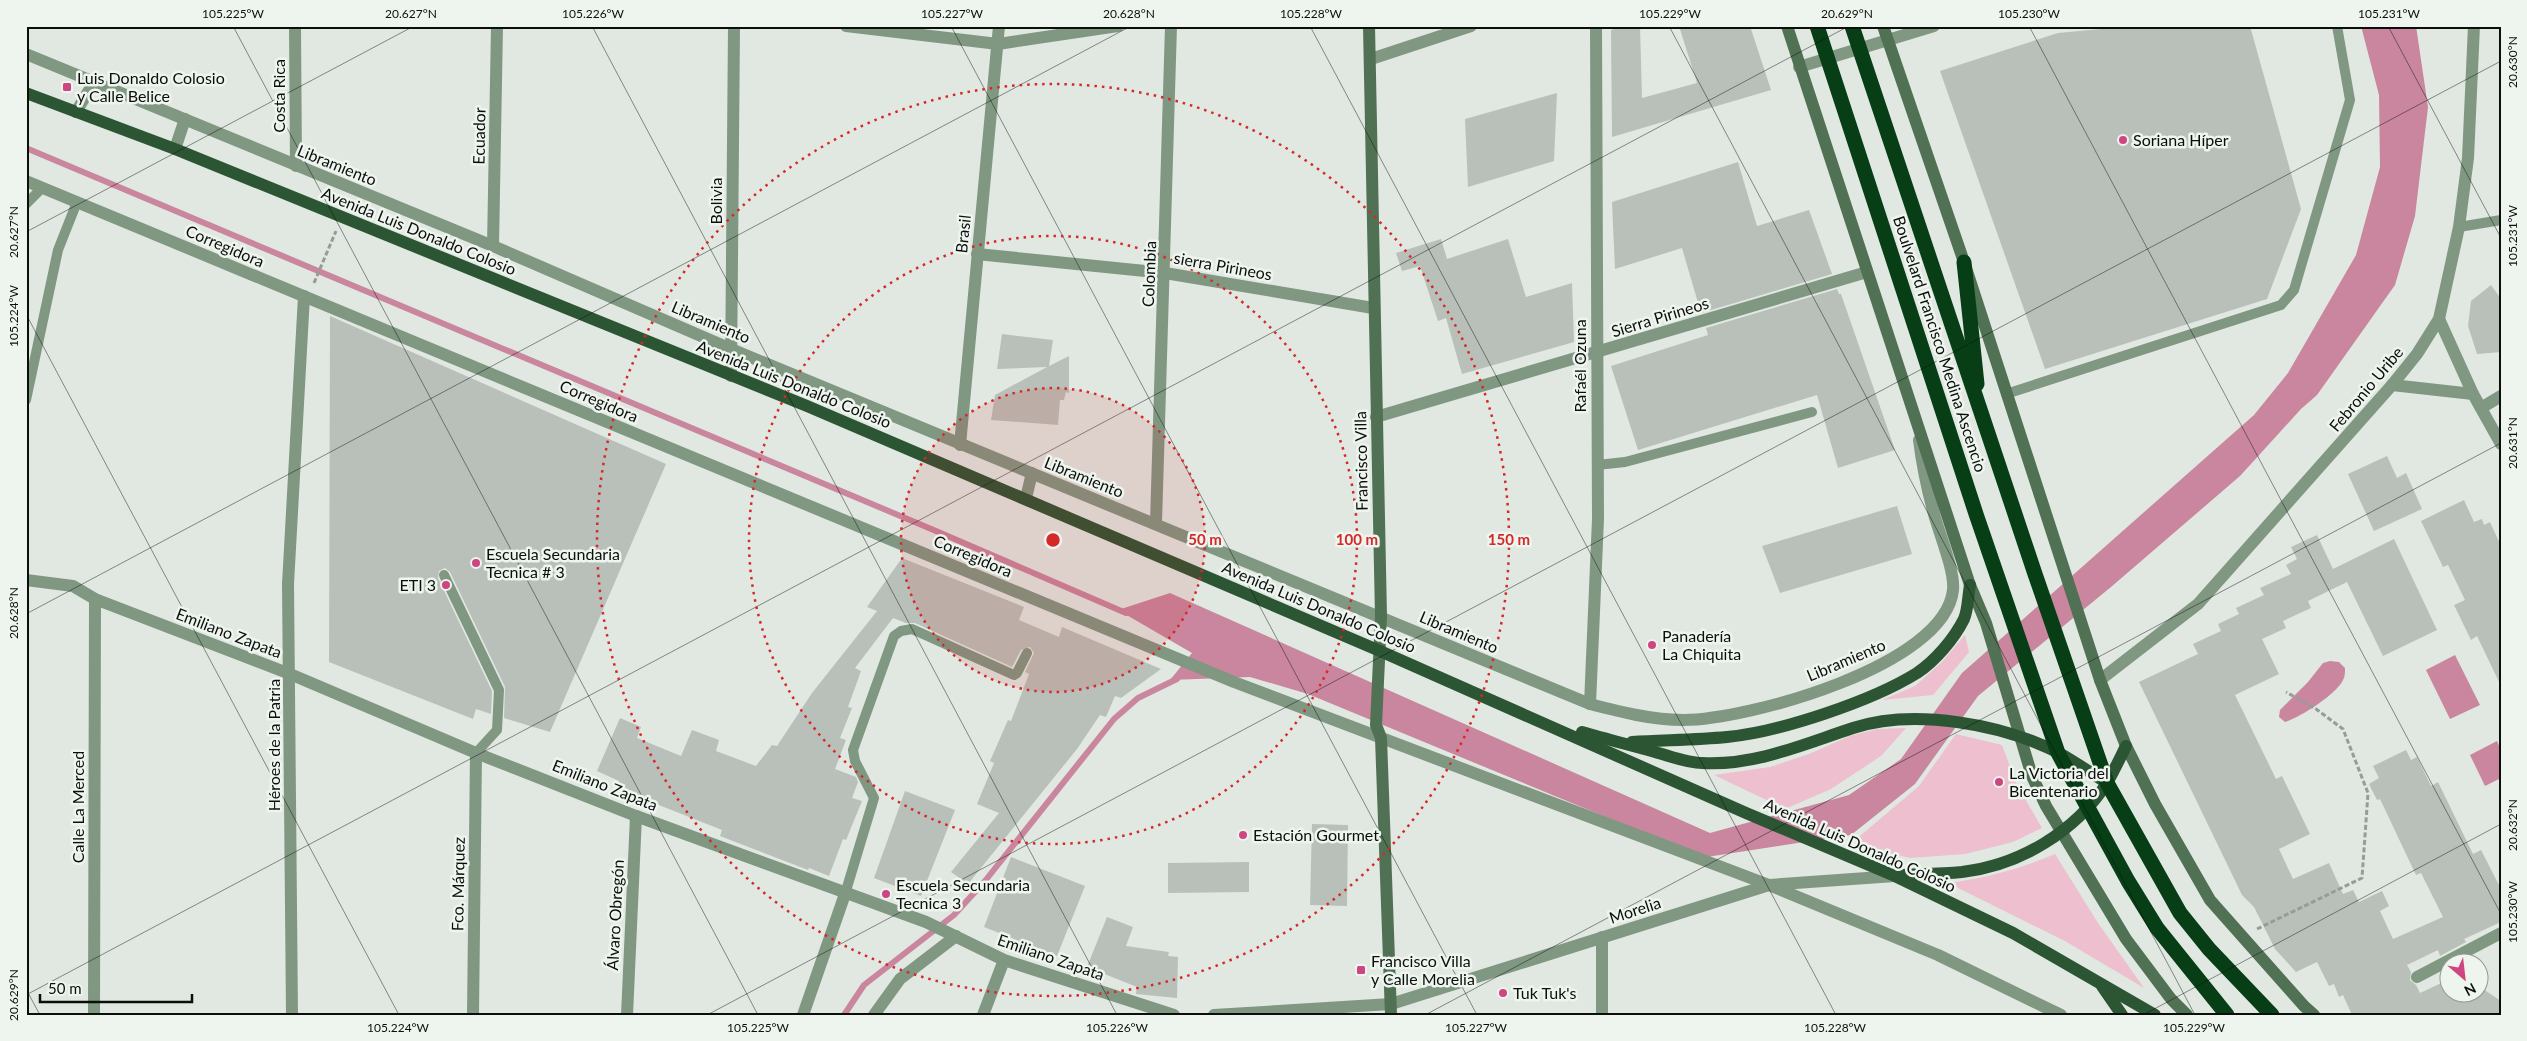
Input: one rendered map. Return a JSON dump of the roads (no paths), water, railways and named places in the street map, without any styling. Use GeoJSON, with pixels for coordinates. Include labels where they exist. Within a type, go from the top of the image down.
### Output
{"type":"FeatureCollection","features":[{"type":"Feature","properties":{"kind":"highway","name":"Boulvelard Francisco Medina Ascencio"},"geometry":{"type":"LineString","coordinates":[[1817,26],[1976,514],[2003,588],[2058,753],[2157,928],[2228,1015]]}},
{"type":"Feature","properties":{"kind":"highway","name":"Boulvelard Francisco Medina Ascencio"},"geometry":{"type":"LineString","coordinates":[[1852,26],[2034,574],[2107,782],[2180,913],[2209,949],[2272,1015]]}},
{"type":"Feature","properties":{"kind":"highway"},"geometry":{"type":"LineString","coordinates":[[1964,262],[1980,412]]}},
{"type":"Feature","properties":{"kind":"main road","name":"Avenida Luis Donaldo Colosio"},"geometry":{"type":"LineString","coordinates":[[26,93],[176,149],[1026,498],[1543,721],[1746,813],[1895,876],[2013,933],[2155,1015]]}},
{"type":"Feature","properties":{"kind":"main road"},"geometry":{"type":"LineString","coordinates":[[1620,742],[1728,737],[1768,730],[1852,704],[1918,672],[1952,638],[1965,617],[1970,586]]}},
{"type":"Feature","properties":{"kind":"main road","name":"Avenida Luis Donaldo Colosio"},"geometry":{"type":"LineString","coordinates":[[1543,721],[1701,764],[1727,763],[1758,758],[1818,742],[1879,720],[1902,718],[1935,719],[2020,736]]}},
{"type":"Feature","properties":{"kind":"main road"},"geometry":{"type":"LineString","coordinates":[[2020,736],[2058,753],[2107,782]]}},
{"type":"Feature","properties":{"kind":"main road"},"geometry":{"type":"LineString","coordinates":[[1895,876],[1963,872],[2003,862],[2034,849],[2060,833],[2088,809],[2107,782],[2126,746]]}},
{"type":"Feature","properties":{"kind":"main road"},"geometry":{"type":"LineString","coordinates":[[2100,982],[2122,1015]]}},
{"type":"Feature","properties":{"kind":"street","name":"Costa Rica"},"geometry":{"type":"LineString","coordinates":[[295,26],[296,166]]}},
{"type":"Feature","properties":{"kind":"street","name":"Ecuador"},"geometry":{"type":"LineString","coordinates":[[493,246],[497,26]]}},
{"type":"Feature","properties":{"kind":"street","name":"Bolivia"},"geometry":{"type":"LineString","coordinates":[[730,376],[734,26]]}},
{"type":"Feature","properties":{"kind":"street"},"geometry":{"type":"LineString","coordinates":[[846,26],[998,44],[1118,26]]}},
{"type":"Feature","properties":{"kind":"street","name":"Brasil"},"geometry":{"type":"LineString","coordinates":[[960,445],[999,26]]}},
{"type":"Feature","properties":{"kind":"street","name":"Colombia"},"geometry":{"type":"LineString","coordinates":[[1156,523],[1171,26]]}},
{"type":"Feature","properties":{"kind":"street","name":"Francisco Villa"},"geometry":{"type":"LineString","coordinates":[[1369,26],[1373,308],[1381,617],[1376,725],[1381,738],[1391,1009]]}},
{"type":"Feature","properties":{"kind":"street"},"geometry":{"type":"LineString","coordinates":[[1370,58],[1471,26]]}},
{"type":"Feature","properties":{"kind":"street","name":"Rafaél Ozuna"},"geometry":{"type":"LineString","coordinates":[[1590,704],[1598,519],[1595,353],[1596,26]]}},
{"type":"Feature","properties":{"kind":"street"},"geometry":{"type":"LineString","coordinates":[[1787,26],[1970,586],[1986,623],[2032,776],[2060,833],[2126,939],[2171,999],[2187,1015]]}},
{"type":"Feature","properties":{"kind":"street"},"geometry":{"type":"LineString","coordinates":[[1883,26],[1964,262],[2100,680],[2126,746],[2155,804],[2210,900],[2314,1015]]}},
{"type":"Feature","properties":{"kind":"street"},"geometry":{"type":"LineString","coordinates":[[1799,67],[1934,26]]}},
{"type":"Feature","properties":{"kind":"street","name":"Febronio Uribe"},"geometry":{"type":"LineString","coordinates":[[2100,680],[2198,604],[2392,385],[2417,354],[2439,318],[2459,227],[2468,158],[2474,26]]}},
{"type":"Feature","properties":{"kind":"street","name":"Libramiento"},"geometry":{"type":"LineString","coordinates":[[26,54],[493,246],[960,445],[1156,523],[1590,704],[1640,716],[1683,720],[1748,712],[1800,697],[1892,660],[1927,635],[1948,608],[1953,590],[1945,546],[1923,467],[1916,418]]}},
{"type":"Feature","properties":{"kind":"street"},"geometry":{"type":"LineString","coordinates":[[76,112],[94,82]]}},
{"type":"Feature","properties":{"kind":"street"},"geometry":{"type":"LineString","coordinates":[[176,149],[185,119]]}},
{"type":"Feature","properties":{"kind":"street","name":"Corregidora"},"geometry":{"type":"LineString","coordinates":[[26,181],[1234,682],[1768,885],[1938,956],[2061,1015]]}},
{"type":"Feature","properties":{"kind":"street","name":"sierra Pirineos"},"geometry":{"type":"LineString","coordinates":[[977,254],[1165,273],[1373,308]]}},
{"type":"Feature","properties":{"kind":"street","name":"Sierra Pirineos"},"geometry":{"type":"LineString","coordinates":[[1376,417],[1867,272]]}},
{"type":"Feature","properties":{"kind":"street","name":"Héroes de la Patria"},"geometry":{"type":"LineString","coordinates":[[292,1015],[288,584],[304,296]]}},
{"type":"Feature","properties":{"kind":"street"},"geometry":{"type":"LineString","coordinates":[[2439,318],[2473,394],[2501,444]]}},
{"type":"Feature","properties":{"kind":"street"},"geometry":{"type":"LineString","coordinates":[[2392,385],[2473,394]]}},
{"type":"Feature","properties":{"kind":"street"},"geometry":{"type":"LineString","coordinates":[[2482,408],[2501,396]]}},
{"type":"Feature","properties":{"kind":"street"},"geometry":{"type":"LineString","coordinates":[[1026,498],[1032,474]]}},
{"type":"Feature","properties":{"kind":"street","name":"Emiliano Zapata"},"geometry":{"type":"LineString","coordinates":[[26,580],[73,586],[95,599],[290,674],[476,753],[636,816],[845,894],[926,922],[1004,960],[1174,1015]]}},
{"type":"Feature","properties":{"kind":"street","name":"Calle La Merced"},"geometry":{"type":"LineString","coordinates":[[94,1015],[95,599]]}},
{"type":"Feature","properties":{"kind":"street","name":"Fco. Márquez"},"geometry":{"type":"LineString","coordinates":[[473,1015],[476,753]]}},
{"type":"Feature","properties":{"kind":"street","name":"Álvaro Obregón"},"geometry":{"type":"LineString","coordinates":[[627,1015],[636,816]]}},
{"type":"Feature","properties":{"kind":"street","name":"Morelia"},"geometry":{"type":"LineString","coordinates":[[1391,1009],[1602,938],[1768,885],[1895,876]]}},
{"type":"Feature","properties":{"kind":"street"},"geometry":{"type":"LineString","coordinates":[[803,1015],[845,894]]}},
{"type":"Feature","properties":{"kind":"street"},"geometry":{"type":"LineString","coordinates":[[874,1015],[900,979],[951,933]]}},
{"type":"Feature","properties":{"kind":"street"},"geometry":{"type":"LineString","coordinates":[[2417,977],[2501,933]]}},
{"type":"Feature","properties":{"kind":"street"},"geometry":{"type":"LineString","coordinates":[[1602,938],[1602,1015]]}},
{"type":"Feature","properties":{"kind":"street"},"geometry":{"type":"LineString","coordinates":[[983,1015],[1004,960]]}},
{"type":"Feature","properties":{"kind":"street"},"geometry":{"type":"LineString","coordinates":[[1214,1015],[1391,1009]]}},
{"type":"Feature","properties":{"kind":"lane"},"geometry":{"type":"LineString","coordinates":[[2006,394],[2281,305],[2294,290],[2350,100],[2336,26]]}},
{"type":"Feature","properties":{"kind":"lane"},"geometry":{"type":"LineString","coordinates":[[26,204],[42,188]]}},
{"type":"Feature","properties":{"kind":"lane"},"geometry":{"type":"LineString","coordinates":[[26,400],[58,250],[77,202]]}},
{"type":"Feature","properties":{"kind":"lane"},"geometry":{"type":"LineString","coordinates":[[2459,227],[2501,220]]}},
{"type":"Feature","properties":{"kind":"lane"},"geometry":{"type":"LineString","coordinates":[[1597,466],[1625,462],[1812,412]]}},
{"type":"Feature","properties":{"kind":"lane"},"geometry":{"type":"LineString","coordinates":[[444,575],[499,690],[497,730],[476,753]]}},
{"type":"Feature","properties":{"kind":"lane"},"geometry":{"type":"LineString","coordinates":[[845,894],[874,798],[855,761],[853,750],[894,636],[901,631],[912,629],[1014,675],[1017,673],[1027,653]]}},
{"type":"Feature","properties":{"kind":"waterway"},"geometry":{"type":"LineString","coordinates":[[26,148],[936,531],[1126,613]]}},
{"type":"Feature","properties":{"kind":"waterway"},"geometry":{"type":"LineString","coordinates":[[844,1015],[864,985],[954,915],[985,881],[1114,719],[1138,698],[1177,679]]}},
{"type":"Feature","properties":{"kind":"place","name":"Luis Donaldo Colosio y Calle Belice"},"geometry":{"type":"Point","coordinates":[67,87]}},
{"type":"Feature","properties":{"kind":"place","name":"Soriana Híper"},"geometry":{"type":"Point","coordinates":[2123,140]}},
{"type":"Feature","properties":{"kind":"place","name":"Escuela Secundaria Tecnica # 3"},"geometry":{"type":"Point","coordinates":[476,563]}},
{"type":"Feature","properties":{"kind":"place","name":"ETI 3"},"geometry":{"type":"Point","coordinates":[446,585]}},
{"type":"Feature","properties":{"kind":"place","name":"Panadería La Chiquita"},"geometry":{"type":"Point","coordinates":[1652,645]}},
{"type":"Feature","properties":{"kind":"place","name":"La Victoria del Bicentenario"},"geometry":{"type":"Point","coordinates":[1999,782]}},
{"type":"Feature","properties":{"kind":"place","name":"Estación Gourmet"},"geometry":{"type":"Point","coordinates":[1243,835]}},
{"type":"Feature","properties":{"kind":"place","name":"Escuela Secundaria Tecnica 3"},"geometry":{"type":"Point","coordinates":[886,894]}},
{"type":"Feature","properties":{"kind":"place","name":"Francisco Villa y Calle Morelia"},"geometry":{"type":"Point","coordinates":[1361,970]}},
{"type":"Feature","properties":{"kind":"place","name":"Tuk Tuk's"},"geometry":{"type":"Point","coordinates":[1503,993]}}]}
